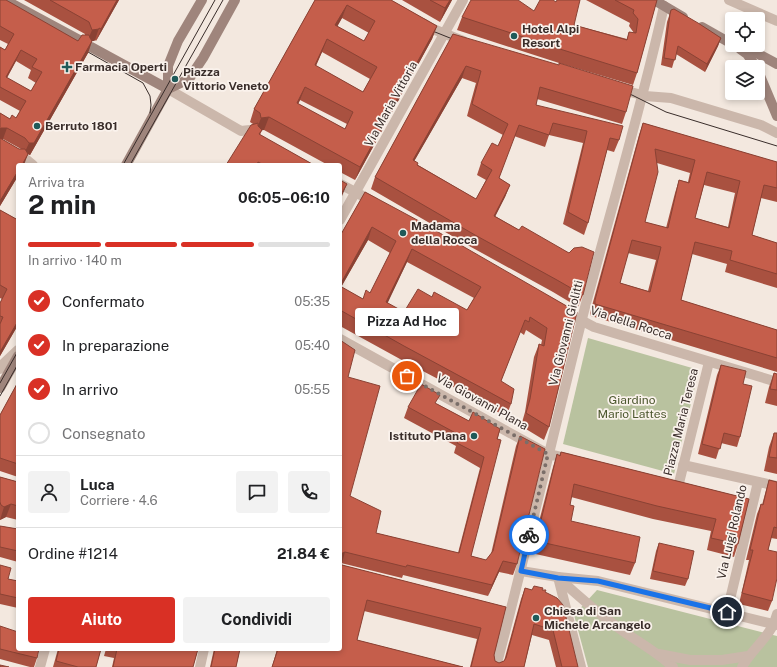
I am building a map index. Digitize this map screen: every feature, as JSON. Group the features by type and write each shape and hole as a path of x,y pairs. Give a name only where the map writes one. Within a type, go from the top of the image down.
{"street":[{"path":"5,0 81,41"},
{"path":"127,163 168,89 168,66 178,41 202,0"},
{"path":"168,89 188,79 203,58 235,0"},
{"name":"Via Maria Vittoria","path":"342,216 463,0"},
{"path":"654,0 725,40"},
{"path":"729,0 777,21"},
{"name":"Via Giovanni Giolitti","path":"496,667 582,321 639,127 642,95 664,6"},
{"path":"414,18 433,29 473,44"},
{"path":"95,49 245,131"},
{"path":"744,52 751,60"},
{"path":"754,52 777,64"},
{"path":"614,87 642,95 671,98 761,125 777,133"},
{"path":"765,88 777,116"},
{"path":"342,185 382,207"},
{"name":"Via della Rocca","path":"567,312 594,327 777,382"},
{"name":"Via Giovanni Plana","path":"342,340 548,454"},
{"path":"0,369 3,364 16,352"},
{"path":"0,388 16,360"},
{"name":"Piazza Maria Teresa","path":"678,487 709,362"},
{"path":"548,454 580,462"},
{"path":"683,464 777,486"},
{"name":"Via Luigi Rolando","path":"727,612 758,482"},
{"path":"722,498 752,505"},
{"path":"521,571 558,578 598,581 776,625"},
{"path":"558,578 585,603 658,654 673,667"},
{"path":"558,578 581,667"},
{"path":"500,609 510,612"},
{"path":"742,667 748,656 776,625 777,614"},
{"path":"40,667 44,651"},
{"path":"200,667 204,651"},
{"path":"658,654 690,660 722,660 748,656"}],"green space":[{"name":"Giardino Mario Lattes","path":"588,338 699,370 674,474 563,444"},
{"path":"597,590 777,636 777,667 588,667 574,615"}],"building":[{"path":"0,0 6,0 78,41 82,35 89,35 92,41 34,143 29,143 25,138 7,128 0,129 0,113 10,119 12,115 16,118 26,101 0,87 0,47 5,50 14,34 0,26","holes":["21,50 37,59 32,67 42,72 31,91 6,77"]},
{"path":"50,0 117,0 101,29 99,28 92,30 89,22"},
{"path":"315,0 391,0 437,26 360,167 269,117 261,118 260,113 254,109","holes":["347,5 375,21 364,41 335,25","327,39 377,67 363,92 315,65","305,87 353,112 345,129 297,103"]},
{"path":"430,0 450,0 445,8"},
{"path":"471,0 518,0 534,11 540,0 553,0 556,2 557,0 580,0 574,25 627,40 629,32 636,33 638,19 633,13 634,10 615,0 657,0 637,73 462,17"},
{"path":"674,9 721,38 707,64 678,46 675,60 664,58 670,14 671,10"},
{"path":"453,34 559,65 559,63 633,86 626,112 540,87 536,105 623,126 619,140 610,138 588,223 568,212 587,131 553,123 549,135 519,125 499,178 510,185 494,216 519,230 522,226 569,253 574,248 582,247 594,252 583,295 375,177","holes":["466,66 481,71 472,104 508,124 498,146 492,143 481,163 492,170 476,199 417,165 418,163 413,160"]},
{"path":"258,123 258,126 262,130 259,134 310,163 227,163 251,125"},
{"path":"643,123 777,162 777,188 764,185 752,235 777,243 777,274 730,260 732,251 695,242 681,300 777,330 777,358 595,304","holes":["655,149 695,160 689,183 679,180 668,228 645,222 658,172","707,172 740,181 729,228 695,218","632,240 661,247 650,292 620,283"]},
{"path":"0,138 19,149 25,149 28,154 23,163 16,163 16,174 0,201"},
{"path":"342,181 347,184 342,193"},
{"path":"365,192 419,221 577,312 549,427 526,413 530,399 539,344 544,346 547,328 530,317 529,322 525,320 501,381 514,389 511,404 342,311 342,287 363,299 366,290 370,293 396,241 372,227 342,281 342,232","holes":["412,249 481,287 467,310 434,292 432,297 418,289 404,312 386,302"]},
{"path":"0,210 16,219 16,324 0,352 0,324 3,317 0,316 0,303 7,289 0,285"},
{"path":"342,341 355,350 348,377 380,386 350,496 381,511 376,533 459,553 484,457 457,443 461,436 408,407 421,384 440,395 435,403 469,421 473,412 500,429 497,439 501,440 471,556 486,560 493,551 520,436 545,449 517,564 503,561 492,585 407,565 406,567 345,552 342,553"},
{"path":"721,365 746,371 743,384 752,386 740,437 724,433 720,449 702,444"},
{"path":"774,373 777,374 777,390 770,389"},
{"path":"16,386 16,463 0,458 0,415"},
{"path":"774,433 777,433 777,458 769,457"},
{"path":"561,452 749,499 738,544 711,538 716,519 657,506 574,484 570,505 574,506 571,521 640,537 635,563 536,541 557,454 560,456"},
{"path":"0,477 16,481 16,505 11,504 4,507 0,502"},
{"path":"769,480 777,482 777,528 774,527 768,550 777,552 777,578 772,601 742,593 753,550 750,550 761,504 763,505"},
{"path":"0,526 16,529 16,551 0,547"},
{"path":"659,543 694,551 688,579 653,571"},
{"path":"0,565 11,568 8,579 16,581 16,598 0,594"},
{"path":"342,565 506,607 494,655 495,661 499,663 504,661 506,658 525,588 532,590 534,586 543,588 542,590 546,590 545,592 557,598 563,605 578,667 562,667 553,630 534,624 524,667 471,667 481,628 367,600 357,640 463,667 272,667 277,651 342,651"},
{"path":"0,626 16,631 16,651 39,651 37,658 0,649"},
{"path":"58,651 100,651 96,667 78,667 56,661"},
{"path":"117,651 197,651 193,667 113,667"},
{"path":"215,651 240,651 236,667 211,667"}],"tram line":[{"path":"124,163 215,0"},
{"path":"131,163 223,0"},
{"path":"425,28 460,42"},
{"path":"88,52 143,83 150,96 150,113"},
{"path":"621,92 632,95 666,112 777,146"},
{"path":"0,383 16,355"},
{"path":"0,396 16,368"}],"way so far":[{"path":"407,376 548,454 529,535"}],"place":[{"name":"Hotel Alpi Resort","path":"514,36"},
{"name":"Farmacia Operti","path":"67,67"},
{"name":"Piazza Vittorio Veneto","path":"175,79"},
{"name":"Berruto 1801","path":"37,126"},
{"name":"Madama della Rocca","path":"403,233"},
{"name":"Pizza Ad Hoc","path":"407,376"},
{"name":"Istituto Plana","path":"474,436"},
{"name":"Chiesa di San Michele Arcangelo","path":"536,618"}],"route":[{"path":"529,535 521,571 558,578 598,581 727,612"}]}
